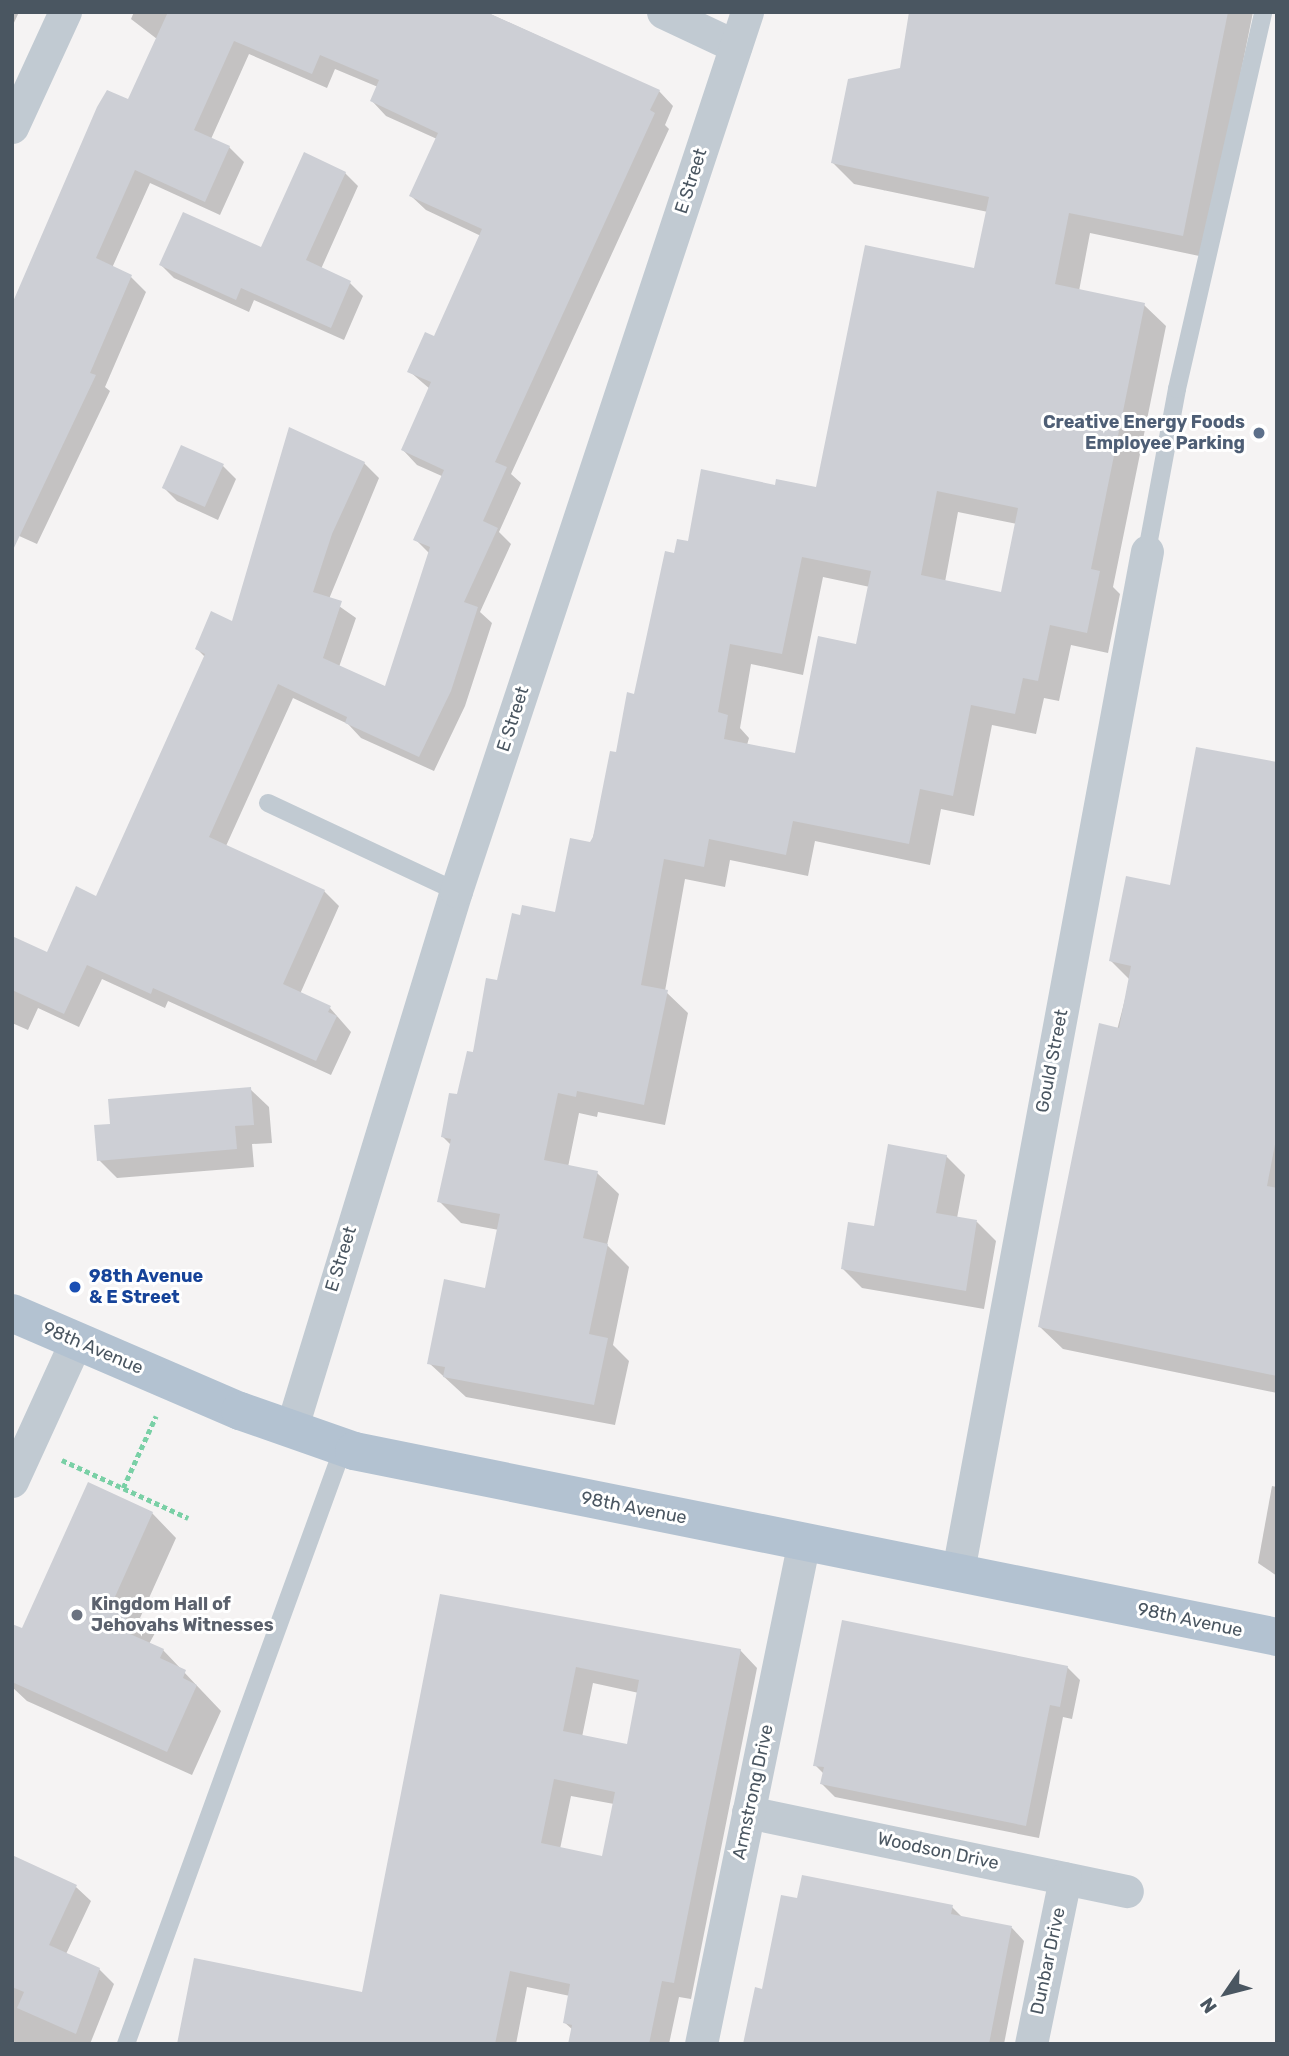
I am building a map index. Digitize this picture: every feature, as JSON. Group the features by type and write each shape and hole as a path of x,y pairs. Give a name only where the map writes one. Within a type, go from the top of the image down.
{"main road":[{"name":"98th Avenue","path":"12,1313 171,1382 290,1430 343,1448 1277,1637"}],"street":[{"path":"12,127 65,12"},
{"path":"663,12 735,46"},
{"name":"E Street","path":"290,1430 456,891 747,12"},
{"name":"Gould Street","path":"958,1571 1147,551"},
{"path":"12,1481 76,1340"},
{"name":"Armstrong Drive","path":"701,2044 804,1541"},
{"name":"Woodson Drive","path":"748,1812 1127,1891"},
{"name":"Dunbar Drive","path":"1031,2044 1065,1878"}],"lane":[{"path":"1147,551 1177,389 1263,12"},
{"path":"268,803 456,891"},
{"path":"127,2044 343,1448"}],"path":[{"path":"123,1488 171,1382"},
{"path":"28,1444 188,1518"}],"building":[{"path":"168,12 486,12 660,90 650,110 655,113 495,462 507,467 483,521 498,528 464,602 478,607 451,691 419,757 345,723 347,717 278,684 209,837 325,890 283,984 331,1006 328,1012 337,1016 316,1061 153,988 151,994 87,965 64,1014 12,990 12,936 47,952 76,886 96,896 205,654 195,649 211,611 232,621 289,427 365,462 332,534 313,592 342,601 323,658 385,686 430,547 413,540 444,470 401,450 431,382 407,372 425,332 434,336 482,229 409,196 438,133 370,101 379,80 320,55 312,74 234,41 194,130 230,146 205,202 135,170 96,258 132,275 90,373 96,375 12,552 12,304 97,107 107,90 128,99"},
{"path":"909,12 1228,12 1183,236 1069,213 1055,284 1145,303 1091,569 1100,571 1087,633 1050,625 1038,681 1023,678 1015,714 971,705 953,796 920,789 909,844 793,821 786,855 709,839 704,867 664,859 641,985 668,990 644,1105 577,1091 576,1097 558,1093 544,1160 598,1171 583,1238 608,1244 589,1334 608,1338 594,1405 443,1377 445,1367 427,1364 444,1279 485,1288 500,1214 437,1202 451,1139 441,1137 449,1093 457,1094 467,1051 473,1052 486,978 497,980 512,913 520,915 522,905 555,912 570,838 590,842 593,837 610,751 616,752 627,692 634,694 665,551 674,553 677,539 688,541 701,469 775,485 776,479 816,487 865,245 974,268 989,197 831,163 848,79 900,68","holes":["937,491 1018,508 1001,592 921,575","802,557 871,571 856,644 818,636 795,753 724,739 728,715 718,712 730,644 782,654"]},
{"path":"304,152 346,172 306,260 351,281 331,328 241,288 236,300 159,265 183,212 261,247"},
{"path":"181,445 224,464 205,507 162,488"},
{"path":"1196,747 1277,762 1277,1134 1267,1186 1277,1188 1277,1376 1038,1327 1099,1023 1119,1028 1131,966 1109,961 1126,876 1170,885"},
{"path":"251,1087 254,1125 235,1126 237,1149 97,1161 94,1125 110,1124 108,1099"},
{"path":"888,1144 947,1155 936,1213 977,1220 966,1291 841,1269 848,1222 874,1226"},
{"name":"Kingdom Hall of Jehovahs Witnesses","path":"88,1482 153,1512 114,1599 131,1607 121,1630 164,1649 160,1658 186,1670 183,1678 197,1685 167,1752 12,1682 12,1624 22,1628"},
{"path":"440,1594 741,1649 674,1983 662,1981 649,2044 568,2044 572,2025 563,2023 570,1984 510,1971 495,2044 177,2044 194,1958 362,1992","holes":["576,1667 639,1680 627,1744 563,1731","554,1779 615,1792 602,1856 541,1843"]},
{"path":"842,1620 1068,1666 1060,1707 1050,1705 1026,1826 820,1784 824,1767 813,1766"},
{"path":"12,1855 77,1885 49,1945 100,1968 76,2034 17,2008 24,1992 12,1987"},
{"path":"802,1875 953,1905 951,1914 1012,1926 989,2044 743,2044 755,1987 762,1989 781,1895 797,1898"}],"place":[{"name":"Creative Energy Foods Employee Parking","path":"1259,433"},
{"name":"98th Avenue & E Street","path":"75,1287"},
{"name":"Kingdom Hall of Jehovahs Witnesses","path":"77,1615"}]}
